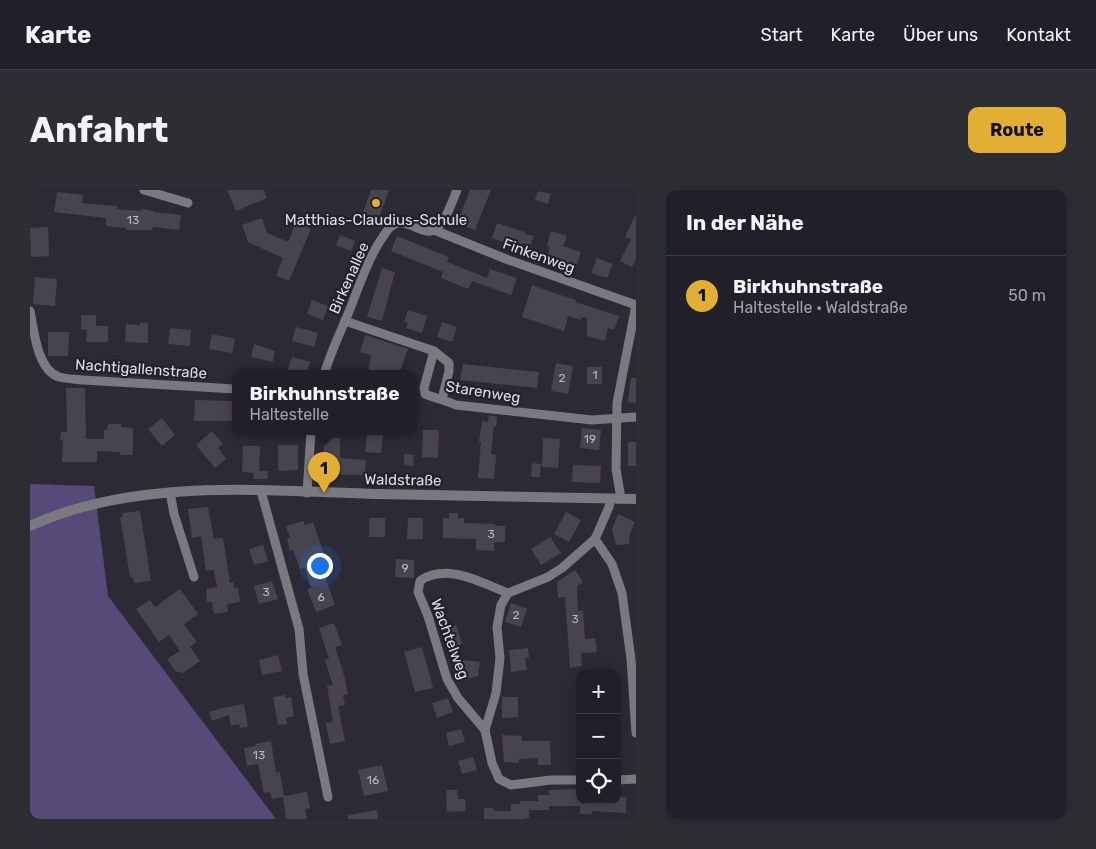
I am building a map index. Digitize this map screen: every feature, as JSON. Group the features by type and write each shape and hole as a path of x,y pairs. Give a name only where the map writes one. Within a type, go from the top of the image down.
{"street":[{"path":"144,190 188,203"},
{"path":"434,230 446,216 457,190"},
{"name":"Birkenallee","path":"325,370 361,278 372,254 391,226 400,222 423,230 434,230"},
{"name":"Finkenweg","path":"434,230 506,259 636,305"},
{"path":"508,593 562,568 596,539 609,507 616,499 617,403 636,305"},
{"name":"Nachtigallenstraße","path":"30,311 38,351 50,372 58,376 83,380 232,389"},
{"path":"345,321 434,351 449,363 442,399"},
{"name":"Starenweg","path":"434,351 424,388 425,394 456,405 592,420 636,417"},
{"path":"307,492 311,435"},
{"path":"262,491 299,629 303,674 328,797"},
{"name":"Waldstraße","path":"30,526 58,514 91,504 170,492 262,491 636,499"},
{"path":"170,492 174,514 194,577"},
{"path":"596,539 612,564 622,592 631,659 636,732"},
{"name":"Wachtelweg","path":"485,730 458,698 447,679 428,616 418,592 420,581 428,575 448,572 488,584 508,593 501,605 497,628 500,658 496,693 485,730 492,764 499,779 512,785 551,780 576,780"},
{"path":"621,780 636,779"}],"shaded area":[{"path":"30,484 94,486 108,596 276,819 30,819"}],"building":[{"path":"227,190 264,190 267,198 236,211"},
{"name":"Matthias-Claudius-Schule","path":"371,190 389,190 378,221 362,215"},
{"path":"470,190 491,190 475,230 457,223"},
{"path":"538,191 551,194 548,204 535,200"},
{"path":"57,192 83,195 82,203 117,206 117,209 141,211 141,209 181,215 179,230 153,227 152,230 126,230 126,228 106,226 106,218 54,212"},
{"path":"636,214 636,259 632,267 620,261 631,239 625,237"},
{"path":"262,218 267,233 288,242 296,222 311,229 289,281 276,276 283,258 248,242 242,225"},
{"path":"497,223 534,236 530,246 522,243 520,248 492,238"},
{"path":"48,227 49,256 31,257 30,228"},
{"path":"551,231 567,236 563,246 581,252 576,267 547,258 550,247 547,246"},
{"path":"340,235 355,241 351,251 336,245"},
{"path":"397,236 449,257 447,262 487,278 490,269 517,278 511,295 472,281 468,289 441,278 443,272 391,251"},
{"path":"597,258 613,264 607,278 591,273"},
{"path":"382,268 395,272 382,321 367,317"},
{"path":"35,277 57,279 55,306 33,304"},
{"path":"532,285 576,300 575,302 619,316 614,330 608,328 605,341 587,336 587,318 581,317 581,320 568,316 564,331 522,317"},
{"path":"312,300 328,306 323,320 307,314"},
{"path":"408,310 427,316 422,333 406,328 408,323 404,321"},
{"path":"81,315 96,315 96,326 108,326 108,342 86,342 87,330 81,329"},
{"path":"140,322 148,323 148,343 125,342 126,324 140,325"},
{"path":"442,322 457,327 452,342 437,337"},
{"path":"296,327 318,333 314,347 292,341"},
{"path":"170,328 191,330 190,346 168,344"},
{"path":"48,332 69,332 68,356 48,356"},
{"path":"212,334 235,339 232,353 209,349"},
{"path":"365,335 408,349 400,370 369,370 371,355 360,352"},
{"path":"254,344 275,351 273,362 251,357"},
{"path":"292,357 310,362 307,370 288,370"},
{"path":"556,363 573,366 568,394 551,391"},
{"path":"463,364 539,372 537,388 460,380"},
{"path":"587,367 602,367 602,384 587,384"},
{"path":"631,378 636,378 636,403 628,402"},
{"path":"66,388 85,388 86,439 104,439 104,430 107,430 108,424 121,424 121,427 133,428 133,455 120,455 120,452 97,451 97,462 62,462 63,441 60,440 61,432 67,432"},
{"path":"195,400 232,401 232,421 194,421"},
{"path":"489,415 497,417 496,427 494,426 491,454 496,455 494,479 478,478 481,442 479,442 482,421 488,422"},
{"path":"162,418 175,435 162,446 148,429"},
{"path":"582,428 601,430 599,450 580,448"},
{"path":"423,430 439,430 438,458 422,457"},
{"path":"212,431 223,444 218,448 226,459 215,468 196,445"},
{"path":"367,435 383,435 381,453 365,452"},
{"path":"325,438 340,438 340,458 366,460 365,475 321,474"},
{"path":"543,438 560,439 558,468 542,467"},
{"path":"628,442 636,442 636,466 628,466"},
{"path":"278,445 298,445 298,470 278,471"},
{"path":"243,446 260,446 259,471 268,471 267,479 253,479 254,473 242,472"},
{"path":"404,454 414,455 413,466 404,465"},
{"path":"532,463 541,464 540,477 531,477"},
{"path":"573,465 601,466 600,483 572,482"},
{"path":"208,507 214,539 223,538 230,583 234,582 234,588 238,587 240,602 227,604 228,612 214,614 212,602 207,602 206,589 217,587 214,570 206,571 201,536 192,538 188,509"},
{"path":"140,511 151,581 134,583 133,577 130,577 120,517 123,517 122,513"},
{"path":"566,512 581,520 569,542 554,534"},
{"path":"449,513 458,513 458,518 464,518 464,523 505,526 505,542 494,542 494,551 476,550 476,539 443,538 443,518 449,518"},
{"path":"618,514 635,522 629,536 630,544 616,545 612,529"},
{"path":"369,518 385,518 385,537 369,537"},
{"path":"408,518 423,518 423,539 407,539"},
{"path":"303,521 305,525 313,522 327,562 322,563 326,573 324,574 335,605 316,612 307,589 311,588 305,568 300,569 293,550 290,551 287,539 290,538 286,526"},
{"path":"550,537 561,553 541,565 531,549"},
{"path":"263,545 268,561 254,565 249,549"},
{"path":"396,559 414,560 414,578 395,577"},
{"path":"575,570 583,582 577,586 578,611 583,610 585,639 595,638 597,652 581,653 582,666 570,668 565,597 558,598 557,582"},
{"path":"272,581 278,599 259,604 254,586"},
{"path":"180,589 198,614 184,624 197,642 190,647 200,661 183,673 175,671 167,659 180,651 169,635 159,642 136,609 150,600 155,607"},
{"path":"511,603 527,609 521,627 505,622"},
{"path":"334,623 342,645 335,647 348,694 343,695 345,705 338,706 345,741 330,744 326,723 333,722 327,686 333,685 325,660 329,659 319,628"},
{"path":"456,625 462,644 448,649 442,629"},
{"path":"422,647 433,688 415,692 404,652"},
{"path":"528,648 529,658 525,658 527,670 511,672 509,650"},
{"path":"278,655 282,671 262,675 259,660"},
{"path":"455,659 480,662 478,676 465,680 456,679 457,671 453,671"},
{"path":"285,695 285,698 291,697 294,716 286,718 287,724 278,725 273,697"},
{"path":"502,697 518,697 518,717 502,718"},
{"path":"448,698 453,712 437,718 432,703"},
{"path":"244,704 248,727 240,728 239,724 231,726 229,715 212,721 209,712"},
{"path":"461,729 465,742 449,746 446,733"},
{"path":"502,735 522,736 522,741 550,741 551,765 538,765 538,758 519,759 519,763 504,762"},
{"path":"271,741 276,773 280,772 284,796 307,792 310,808 305,809 307,819 286,819 283,797 272,799 270,792 264,793 258,764 247,766 244,748"},
{"path":"473,757 477,770 462,774 458,761"},
{"path":"382,765 388,791 364,796 358,770"},
{"path":"576,789 576,804 580,804 580,806 549,806 549,810 529,810 529,818 522,819 484,819 484,808 494,808 494,811 511,811 511,804 520,804 520,801 538,801 538,795 549,795 549,790"},
{"path":"446,790 457,790 458,799 465,799 466,811 447,812"},
{"path":"621,796 626,797 626,813 592,811 592,814 580,814 580,804 621,804"},
{"path":"377,810 378,819 348,819 348,815"}],"place":[{"name":"Matthias-Claudius-Schule","path":"376,203"},
{"name":"Birkhuhnstraße","path":"324,493"}]}
